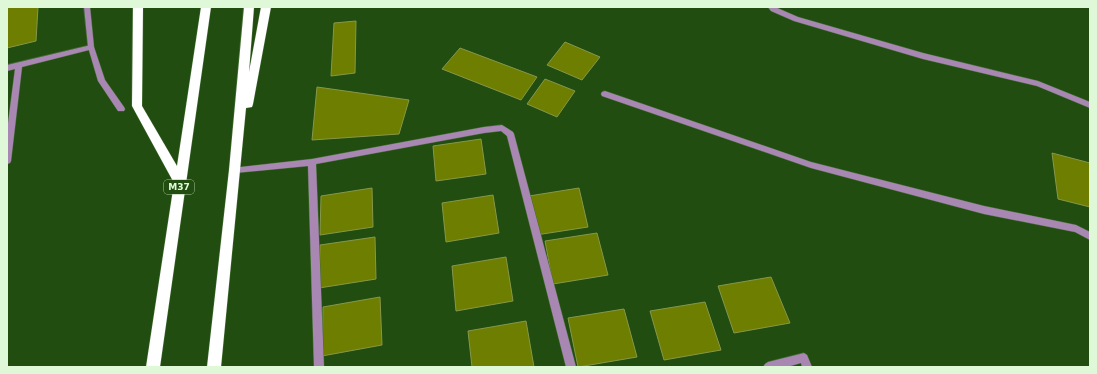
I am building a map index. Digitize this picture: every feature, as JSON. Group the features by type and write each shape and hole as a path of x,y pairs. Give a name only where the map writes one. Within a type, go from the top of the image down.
{"highway":[{"path":"138,7 137,106 180,182"},
{"name":"M37","path":"152,367 206,7"},
{"path":"214,367 235,170 249,7"},
{"path":"235,170 266,7"}],"street":[{"path":"87,7 91,47 102,81 121,109"},
{"path":"771,7 796,19 923,56 1038,84 1090,106"},
{"path":"7,68 91,47"},
{"path":"7,161 19,65"},
{"path":"605,94 811,165 984,210 1076,229 1090,236"},
{"path":"235,170 312,162 484,130 502,128 510,134 571,367"},
{"path":"312,162 319,367"},
{"path":"768,367 804,358 807,367"}],"building":[{"path":"7,7 38,7 36,41 7,48"},
{"path":"356,21 355,73 331,76 334,23"},
{"path":"565,42 600,57 582,80 547,65"},
{"path":"460,48 537,77 521,100 442,69"},
{"path":"545,79 575,91 557,117 527,104"},
{"path":"317,87 409,100 399,134 312,140"},
{"path":"481,139 486,174 436,181 433,146"},
{"path":"1052,153 1090,163 1090,207 1058,199"},
{"path":"372,188 373,227 320,235 321,196"},
{"path":"579,188 588,227 536,235 529,196"},
{"path":"493,195 499,233 446,242 442,203"},
{"path":"597,233 608,275 553,284 545,241"},
{"path":"375,237 376,279 319,288 320,245"},
{"path":"506,257 513,301 456,311 452,266"},
{"path":"771,277 790,323 734,333 718,286"},
{"path":"380,297 382,345 322,356 323,307"},
{"path":"705,302 721,350 664,360 650,311"},
{"path":"624,309 637,357 578,367 568,318"},
{"path":"526,321 534,367 472,367 468,331"}]}
